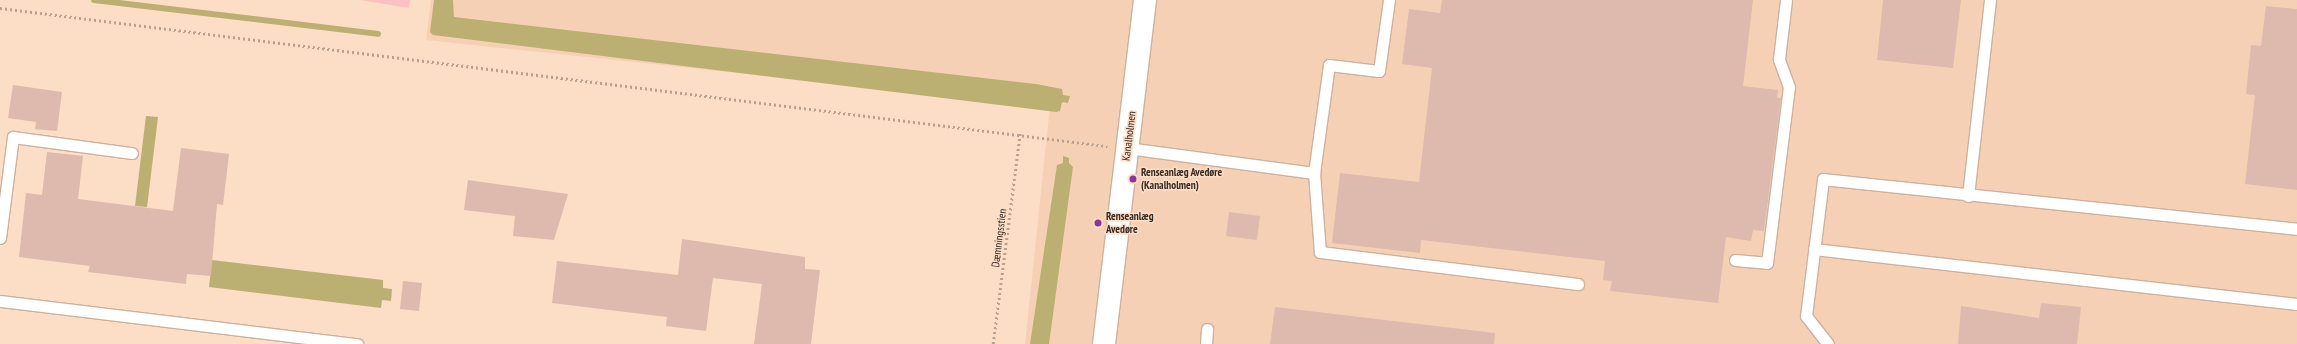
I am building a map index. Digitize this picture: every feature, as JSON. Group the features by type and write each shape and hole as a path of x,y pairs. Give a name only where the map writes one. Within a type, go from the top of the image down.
{"street":[{"name":"Kanalholmen","path":"1104,344 1145,0"}],"lane":[{"path":"1389,0 1379,72 1329,65 1314,173 1320,252 1578,284"},
{"path":"1735,260 1767,263 1789,87 1778,59 1786,0"},
{"path":"1968,196 1990,0"},
{"path":"0,238 13,137 132,152"},
{"path":"1127,148 1314,173"},
{"path":"1828,344 1806,316 1822,179 1968,196 2297,229"},
{"path":"1814,249 2297,304"},
{"path":"0,301 357,344"},
{"path":"1206,344 1208,329"}],"path":[{"path":"0,8 1127,148"},
{"name":"Dæmningsstien","path":"993,344 1020,134"}],"shaded area":[{"path":"361,0 410,0 409,8"},
{"path":"431,0 2297,0 2297,344 1025,344 1050,106 426,40"},
{"path":"434,0 453,0 454,17 1036,84 1062,89 1063,95 1070,96 1068,103 1062,102 1060,111 1056,112 433,35 430,32"},
{"path":"146,116 158,117 147,207 135,206"},
{"path":"1063,156 1069,158 1069,163 1073,167 1049,344 1030,344 1057,165 1063,163"},
{"path":"212,260 383,280 383,288 392,289 391,301 382,300 381,308 209,287"}],"building":[{"path":"1442,0 1753,0 1743,86 1778,90 1777,98 1781,98 1764,231 1753,230 1751,241 1726,237 1718,303 1610,291 1612,281 1603,280 1605,261 1421,240 1420,253 1332,243 1340,173 1419,182 1432,68 1402,64 1409,9 1440,13"},
{"path":"1883,0 1961,0 1953,68 1877,60"},
{"path":"2266,6 2297,9 2297,190 2245,184 2255,95 2246,94 2251,45 2261,46"},
{"path":"13,85 62,92 57,131 35,129 36,122 8,118"},
{"path":"181,148 229,154 223,205 217,204 211,276 187,274 186,284 88,272 90,266 19,257 26,193 42,195 47,152 83,156 78,199 173,211"},
{"path":"468,180 568,194 554,240 513,236 515,216 464,210"},
{"path":"1229,212 1260,216 1257,240 1226,236"},
{"path":"682,239 805,257 805,269 820,270 811,344 754,344 762,284 713,278 706,331 666,326 667,317 552,303 557,261 678,275"},
{"path":"403,281 422,283 419,311 400,309"},
{"path":"2041,303 2081,307 2077,344 1958,344 1961,306 2039,318"},
{"path":"1275,307 1495,333 1494,344 1270,344"}],"waterway":[{"path":"94,0 378,34"}],"place":[{"name":"Renseanlæg Avedøre (Kanalholmen)","path":"1133,179"},
{"name":"Renseanlæg Avedøre","path":"1098,223"}]}
